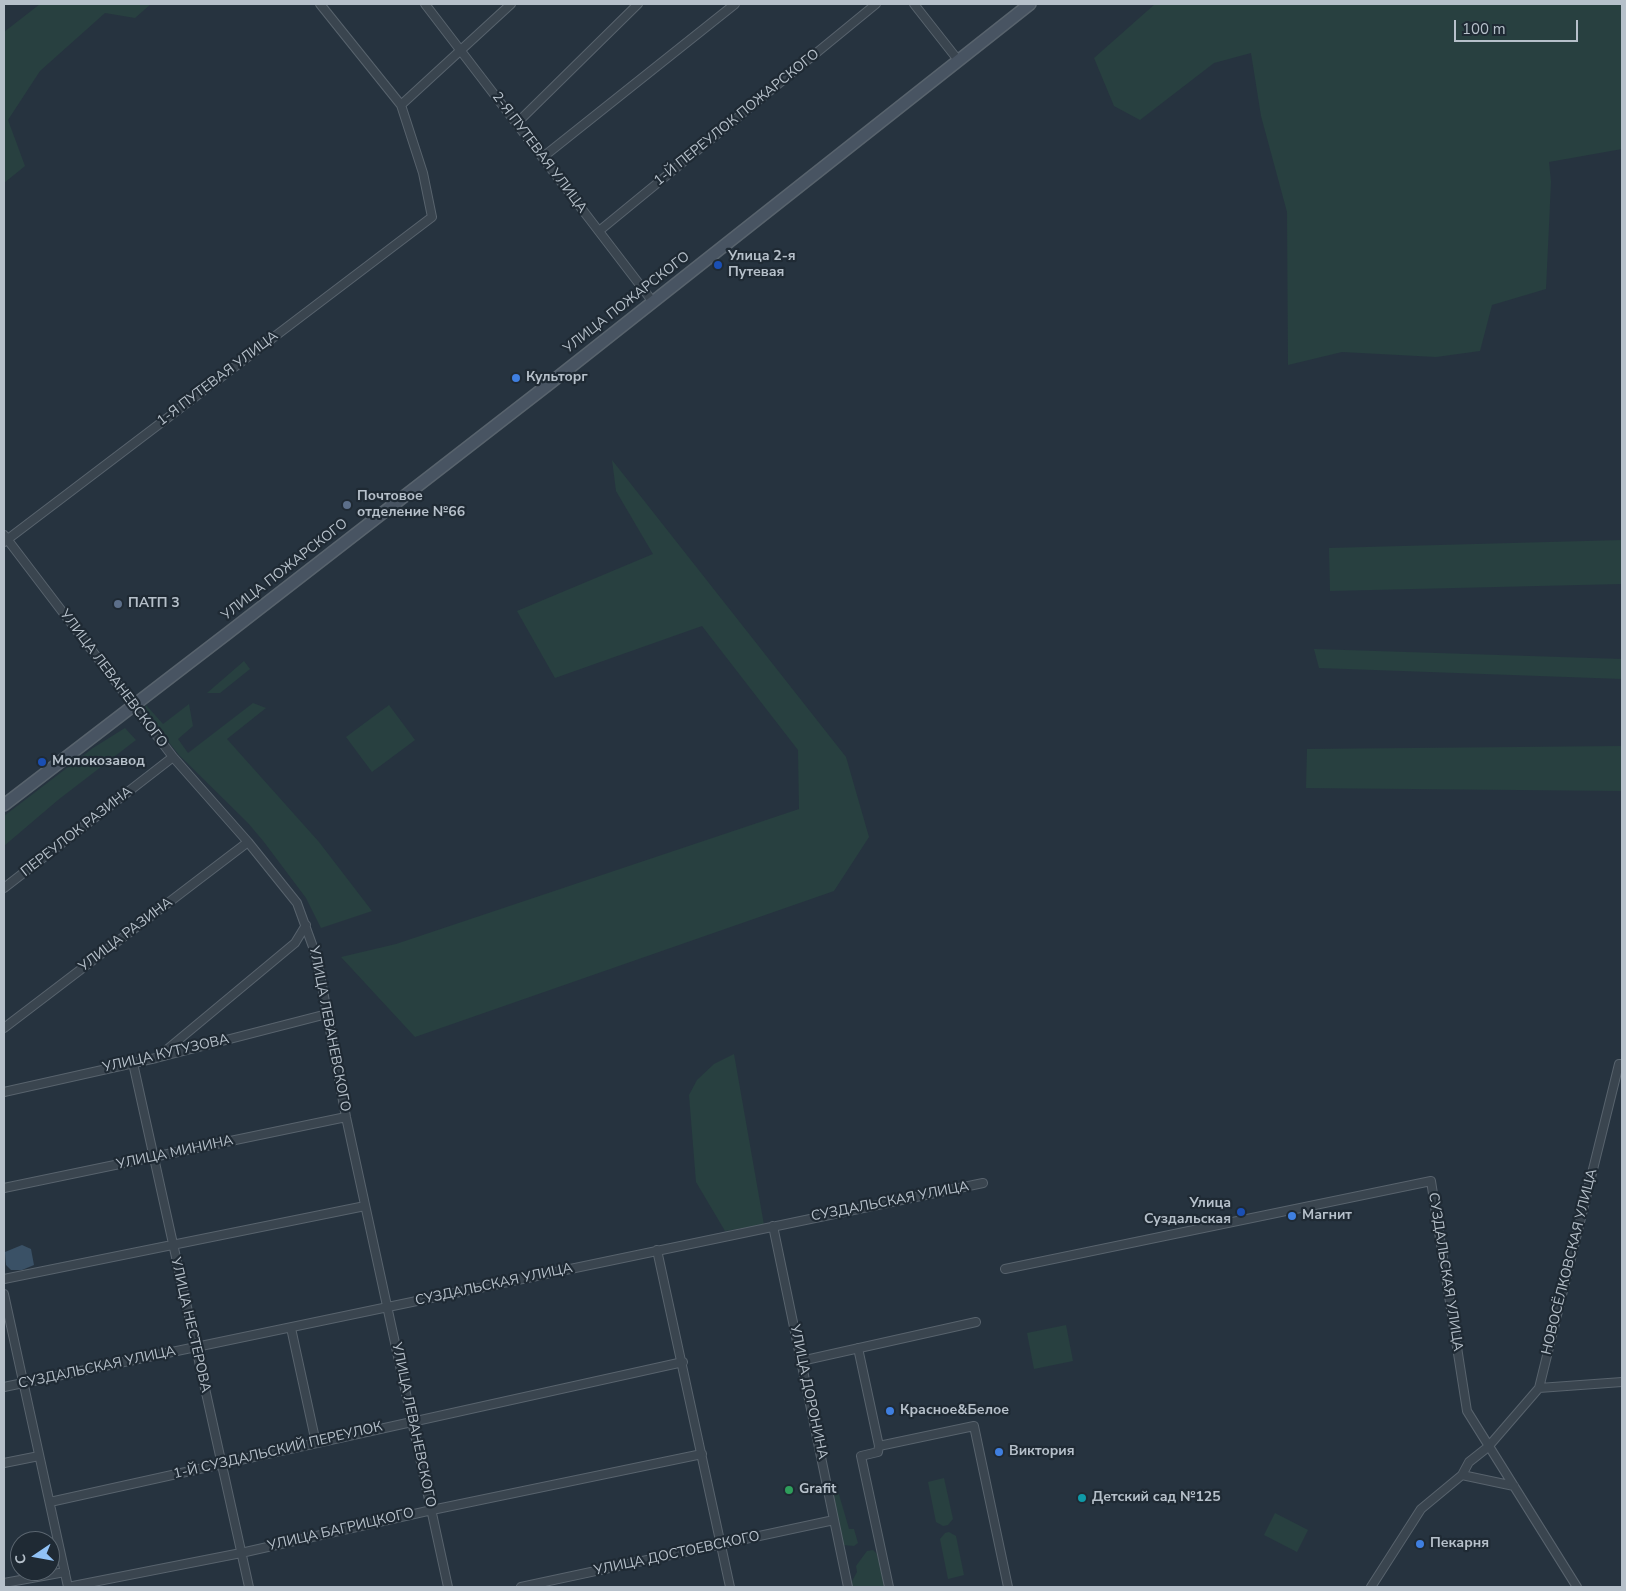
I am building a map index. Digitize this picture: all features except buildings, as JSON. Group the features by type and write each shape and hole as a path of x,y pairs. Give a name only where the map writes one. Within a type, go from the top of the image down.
{"street":[{"path":"320,4 401,105 461,52 511,4"},
{"name":"2-Я ПУТЕВАЯ УЛИЦА","path":"424,4 653,302"},
{"path":"517,123 638,4"},
{"path":"543,157 736,4"},
{"name":"1-Й ПЕРЕУЛОК ПОЖАРСКОГО","path":"598,231 876,4"},
{"path":"914,4 958,60"},
{"name":"УЛИЦА ПОЖАРСКОГО","path":"4,805 653,302 1030,4"},
{"name":"1-Я ПУТЕВАЯ УЛИЦА","path":"5,539 432,217 423,173 401,105"},
{"name":"УЛИЦА ЛЕВАНЕВСКОГО","path":"5,539 132,706 173,757 248,842 297,903 317,958 346,1117 389,1308 448,1587"},
{"name":"ПЕРЕУЛОК РАЗИНА","path":"4,888 173,757"},
{"name":"УЛИЦА РАЗИНА","path":"4,1028 248,842"},
{"path":"156,1058 295,943 306,925"},
{"name":"УЛИЦА КУТУЗОВА","path":"4,1092 156,1058 327,1014"},
{"name":"УЛИЦА НЕСТЕРОВА","path":"133,1063 249,1587"},
{"name":"НОВОСЁЛКОВСКАЯ УЛИЦА","path":"1371,1587 1421,1509 1462,1475 1470,1462 1488,1447 1539,1388 1619,1064 1622,1064"},
{"name":"УЛИЦА МИНИНА","path":"4,1188 346,1117"},
{"name":"СУЗДАЛЬСКАЯ УЛИЦА","path":"1005,1269 1430,1180 1467,1411 1576,1587"},
{"name":"СУЗДАЛЬСКАЯ УЛИЦА","path":"4,1387 984,1183"},
{"path":"4,1280 365,1206"},
{"name":"УЛИЦА ДОРОНИНА","path":"773,1226 848,1587"},
{"path":"657,1250 683,1362 730,1587"},
{"path":"4,1294 6,1318 24,1383 68,1587"},
{"path":"801,1361 976,1322"},
{"path":"291,1328 316,1442"},
{"path":"858,1348 879,1446 878,1452 861,1456 889,1587"},
{"name":"1-Й СУЗДАЛЬСКИЙ ПЕРЕУЛОК","path":"50,1502 683,1362"},
{"path":"1539,1388 1622,1382"},
{"path":"879,1446 974,1426 1008,1587"},
{"name":"УЛИЦА БАГРИЦКОГО","path":"68,1587 241,1553 432,1510 702,1454"},
{"path":"4,1463 39,1456"},
{"path":"1462,1475 1514,1486"},
{"name":"УЛИЦА ДОСТОЕВСКОГО","path":"521,1587 834,1520"},
{"path":"4,1583 65,1572"}],"green space":[{"path":"40,4 151,4 135,18 105,13 40,71 8,120 25,166 4,183 4,32"},
{"path":"1155,4 1622,4 1622,149 1549,162 1551,182 1546,289 1492,305 1480,351 1436,357 1342,352 1288,365 1287,212 1261,116 1251,53 1214,63 1140,120 1114,106 1094,58"},
{"path":"612,460 846,757 869,837 834,891 415,1037 341,957 396,944 799,809 798,750 702,626 555,678 517,611 653,554 616,491"},
{"path":"1622,540 1622,584 1330,591 1329,548"},
{"path":"1314,649 1622,659 1622,679 1319,668"},
{"path":"244,661 250,669 220,693 207,693"},
{"path":"253,703 266,708 227,739 319,842 372,911 321,928 306,898 264,842 248,823 179,755 144,711 146,705 163,724 189,704 193,726 178,739 188,753"},
{"path":"389,705 415,740 372,772 346,737"},
{"path":"125,728 136,740 58,800 4,846 4,816 93,748"},
{"path":"1622,746 1622,791 1306,788 1307,749"},
{"path":"734,1054 764,1225 725,1231 696,1182 689,1095 697,1080 714,1064"},
{"path":"1066,1325 1073,1361 1034,1369 1027,1333"},
{"path":"944,1478 953,1519 948,1525 943,1526 936,1522 928,1482"},
{"path":"830,1484 836,1484 849,1529 854,1529 858,1543 854,1546 843,1545"},
{"path":"1275,1513 1308,1530 1297,1552 1264,1535"},
{"path":"949,1532 956,1536 964,1575 948,1579 940,1539 945,1533"},
{"path":"873,1550 877,1554 882,1571 883,1587 851,1587 857,1572 856,1566 867,1551"}],"water":[{"path":"22,1245 31,1249 34,1265 22,1270 11,1270 6,1265 5,1252"}],"place":[{"name":"Улица 2-я Путевая","path":"718,265"},
{"name":"Культорг","path":"516,378"},
{"name":"Почтовое отделение №66","path":"347,505"},
{"name":"ПАТП 3","path":"118,604"},
{"name":"Молокозавод","path":"42,762"},
{"name":"Улица Суздальская","path":"1241,1212"},
{"name":"Магнит","path":"1292,1216"},
{"name":"Красное&Белое","path":"890,1411"},
{"name":"Виктория","path":"999,1452"},
{"name":"Grafit","path":"789,1490"},
{"name":"Детский сад №125","path":"1082,1498"},
{"name":"Пекарня","path":"1420,1544"}]}
